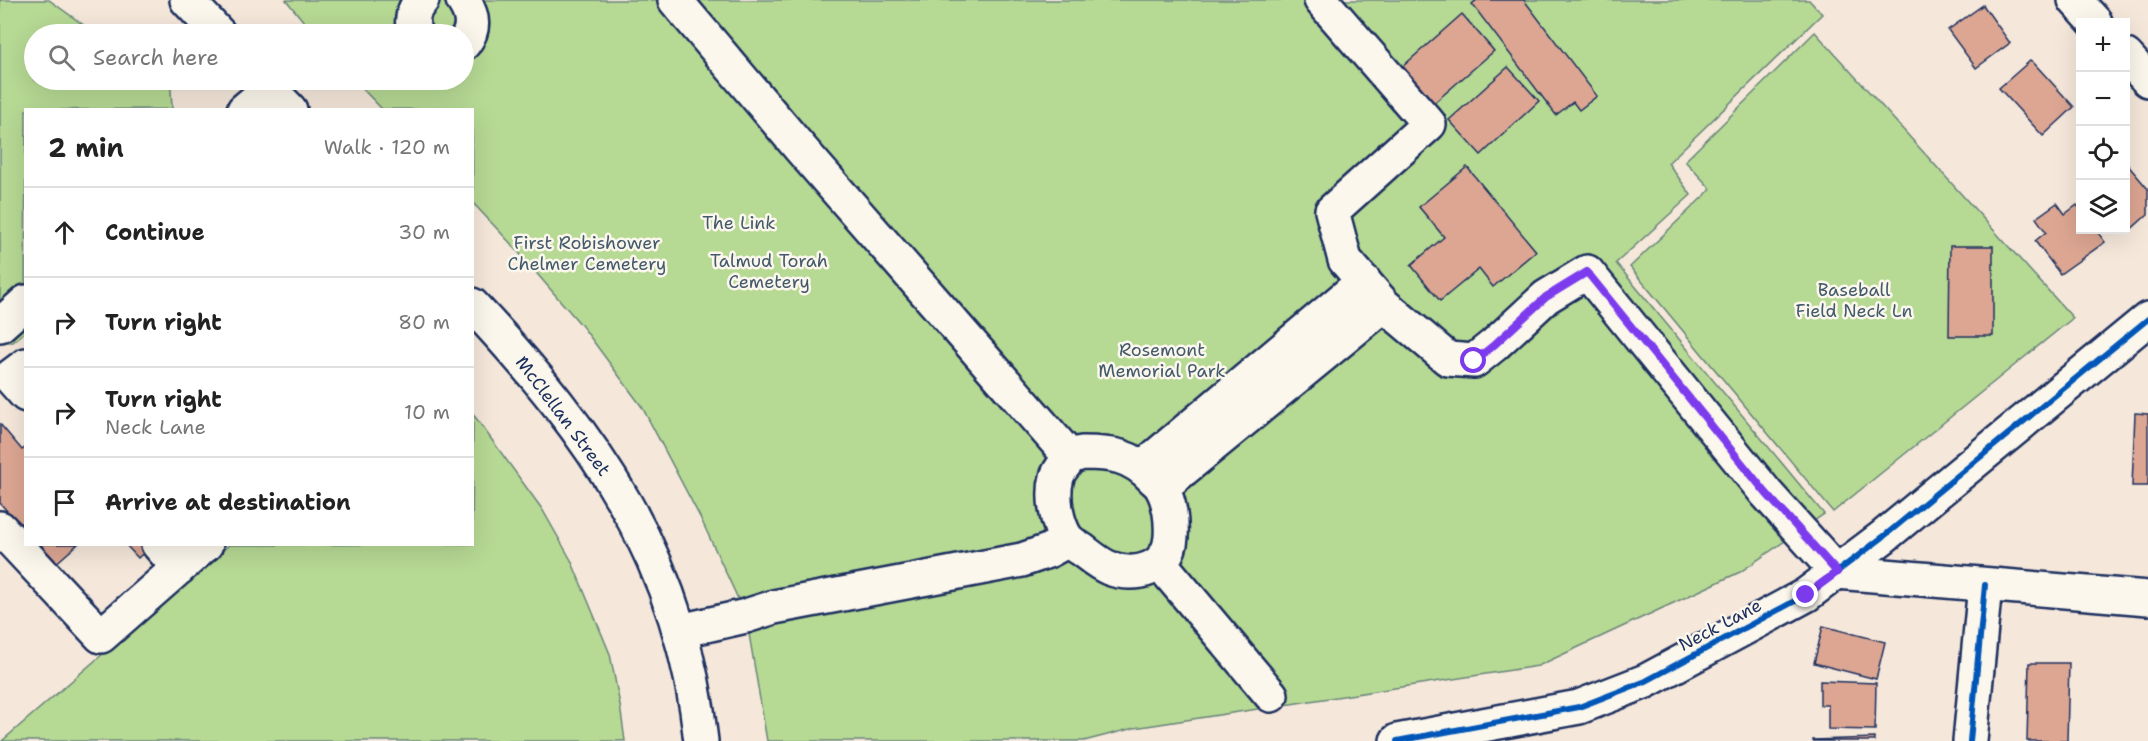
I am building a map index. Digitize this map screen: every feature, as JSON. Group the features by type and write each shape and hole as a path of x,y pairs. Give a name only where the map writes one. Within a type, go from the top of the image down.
{"street":[{"path":"187,0 210,24"},
{"path":"413,24 414,12 422,0"},
{"path":"463,0 469,8 471,24"},
{"path":"675,0 800,148 1070,457"},
{"path":"1321,0 1429,124 1332,211 1345,260 1374,293 1448,359 1474,361 1546,297 1587,272 1766,493 1837,572 2148,598"},
{"path":"2075,0 2091,18"},
{"path":"2130,60 2148,80"},
{"path":"247,108 274,92"},
{"path":"1152,477 1374,293"},
{"path":"0,325 24,304"},
{"name":"McClellan Street","path":"474,309 558,403 584,437 607,471 649,549 680,631 690,672 701,741"},
{"name":"Neck Lane","path":"1397,741 1579,707 1646,681 1806,595 1883,537 2148,319"},
{"path":"1082,453 1108,453 1125,457 1152,477 1169,508 1172,527 1171,544 1160,563 1148,571 1124,572 1107,567 1068,540 1060,522 1055,501 1058,476 1070,457 1082,453"},
{"path":"0,528 101,636 169,556 200,546"},
{"path":"680,631 774,607 1022,560 1048,551 1068,540"},
{"path":"1160,563 1271,695"},
{"path":"1970,741 1985,585"}],"green space":[{"path":"0,0 49,0 82,24 24,24 24,90 171,90 172,108 24,108 24,333 13,342 0,342"},
{"name":"Rosemont Memorial Park","path":"286,0 1809,0 1822,14 1668,163 1691,195 1616,263 1824,514 1740,572 1538,666 1134,728 1084,741 767,741 746,616 701,519 642,407 582,326 474,204 474,108 381,108 364,90 474,90 474,24 306,24"},
{"name":"Baseball Field Neck Ln","path":"1815,32 2073,318 1833,512 1630,267 1711,189 1685,161"},
{"path":"474,415 542,509 571,560 610,654 625,741 2,741 228,546 474,546"}],"building":[{"path":"1477,0 1524,0 1597,96 1579,110 1573,102 1556,115 1472,4"},
{"path":"1983,5 2010,43 1976,68 1948,30"},
{"path":"1462,14 1494,51 1434,103 1402,67"},
{"path":"2031,60 2074,107 2043,136 1999,88"},
{"path":"1508,67 1539,101 1481,155 1449,120"},
{"path":"1467,167 1536,251 1493,287 1479,269 1440,301 1411,265 1444,237 1419,207"},
{"path":"2130,168 2148,189 2148,214 2130,230"},
{"path":"2057,203 2065,214 2076,206 2076,234 2099,234 2105,242 2060,274 2035,241 2046,232 2036,218"},
{"path":"1950,246 1993,246 1993,336 1949,336"},
{"path":"2135,413 2148,414 2148,486 2132,486"},
{"path":"0,424 22,450 24,448 24,531 0,503"},
{"path":"37,546 76,546 53,566"},
{"path":"127,546 151,546 138,558"},
{"path":"1823,626 1885,642 1876,679 1814,663"},
{"path":"2029,663 2069,663 2067,741 2027,741"},
{"path":"1820,681 1876,683 1875,730 1828,729 1828,705 1820,705"},
{"path":"1875,738 1875,741 1813,741 1813,740"}],"cycle path":[{"path":"1397,741 1579,707 1646,681 1806,595 1883,537 2148,319"},
{"path":"1970,741 1985,585"}],"route":[{"path":"1474,361 1546,297 1587,272 1766,493 1837,572 1806,595"}],"park label":[{"name":"The Link","path":"739,223"},
{"name":"First Robishower Chelmer Cemetery","path":"587,253"},
{"name":"Talmud Torah Cemetery","path":"769,271"}]}
